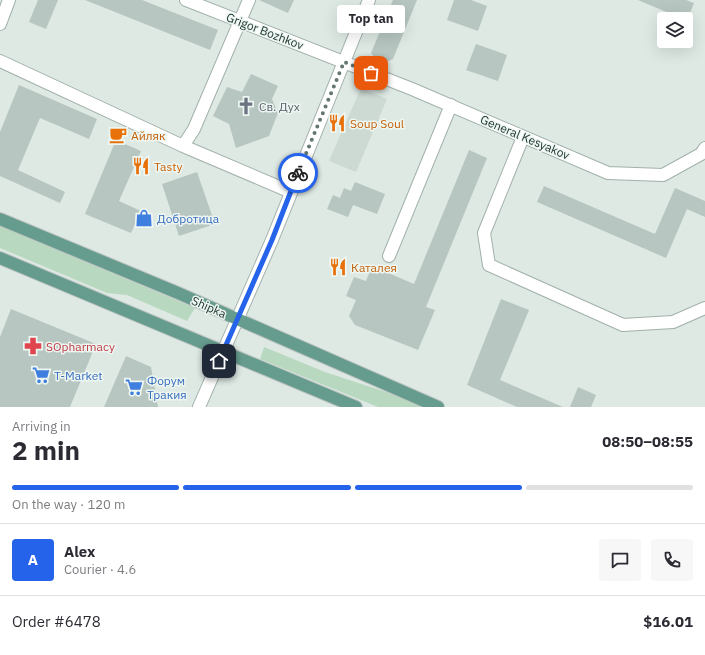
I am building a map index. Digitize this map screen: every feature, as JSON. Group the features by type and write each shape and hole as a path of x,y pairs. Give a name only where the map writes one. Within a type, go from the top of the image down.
{"main road":[{"name":"Shipka","path":"0,219 178,293 438,407"},
{"path":"0,258 356,407"}],"street":[{"path":"0,24 10,0"},
{"name":"Grigor Bozhkov","path":"186,0 344,62"},
{"path":"183,146 194,129 249,0"},
{"path":"199,407 272,240 369,0"},
{"path":"0,61 183,146 291,192"},
{"name":"General Kesyakov","path":"344,62 451,105 608,173 663,175 701,154 705,148"},
{"path":"389,256 451,105"},
{"path":"523,137 484,233 490,265 623,325 673,322 705,308"}],"shaded area":[{"path":"361,88 387,99 356,172 329,161"}],"green space":[{"path":"0,226 195,308 187,321 127,295 107,293 0,248"},
{"path":"264,347 325,372 386,392 422,407 378,407 260,359"}],"building":[{"path":"38,0 58,0 46,29 29,22"},
{"path":"85,0 142,0 218,30 210,50"},
{"path":"259,0 294,0 288,13"},
{"path":"393,0 417,0 393,59 386,62 375,58 371,53"},
{"path":"454,0 471,0 487,6 478,31 447,20"},
{"path":"638,0 686,0 694,3 690,12 666,12"},
{"path":"476,44 507,55 498,81 466,70"},
{"name":"Св. Дух","path":"251,74 278,86 272,99 278,113 269,136 236,148 229,124 213,116 227,87 242,92"},
{"path":"19,85 97,119 89,139 40,118 18,170 65,192 60,203 0,176 0,132"},
{"path":"116,140 141,151 119,201 141,211 131,233 85,214"},
{"path":"469,150 487,158 426,307 435,310 418,350 355,325 349,316 356,300 346,296 354,277 366,281 372,266 414,284"},
{"path":"197,172 215,224 179,236 162,184"},
{"path":"355,182 385,194 377,214 353,205 348,217 327,209 333,195 340,198 344,188 351,191"},
{"path":"544,186 655,234 675,188 705,201 705,217 687,209 666,258 537,202"},
{"path":"501,299 529,310 500,380 563,407 517,407 467,385"},
{"name":"T-Market","path":"11,309 96,344 70,407 0,407 0,337"},
{"name":"Форум Тракия","path":"126,356 151,367 158,407 104,407"},
{"path":"578,387 596,395 591,407 570,407"}],"way so far":[{"path":"298,173 344,62 371,73"}],"place":[{"name":"Top tan","path":"371,73"},
{"name":"Св. Дух","path":"246,106"},
{"name":"Soup Soul","path":"337,123"},
{"name":"Айляк","path":"118,135"},
{"name":"Tasty","path":"141,166"},
{"name":"Добротица","path":"144,218"},
{"name":"Каталея","path":"338,267"},
{"name":"SOpharmacy","path":"33,346"},
{"name":"T-Market","path":"41,375"},
{"name":"Форум Тракия","path":"134,387"}],"route":[{"path":"219,361 272,240 298,173"}]}
